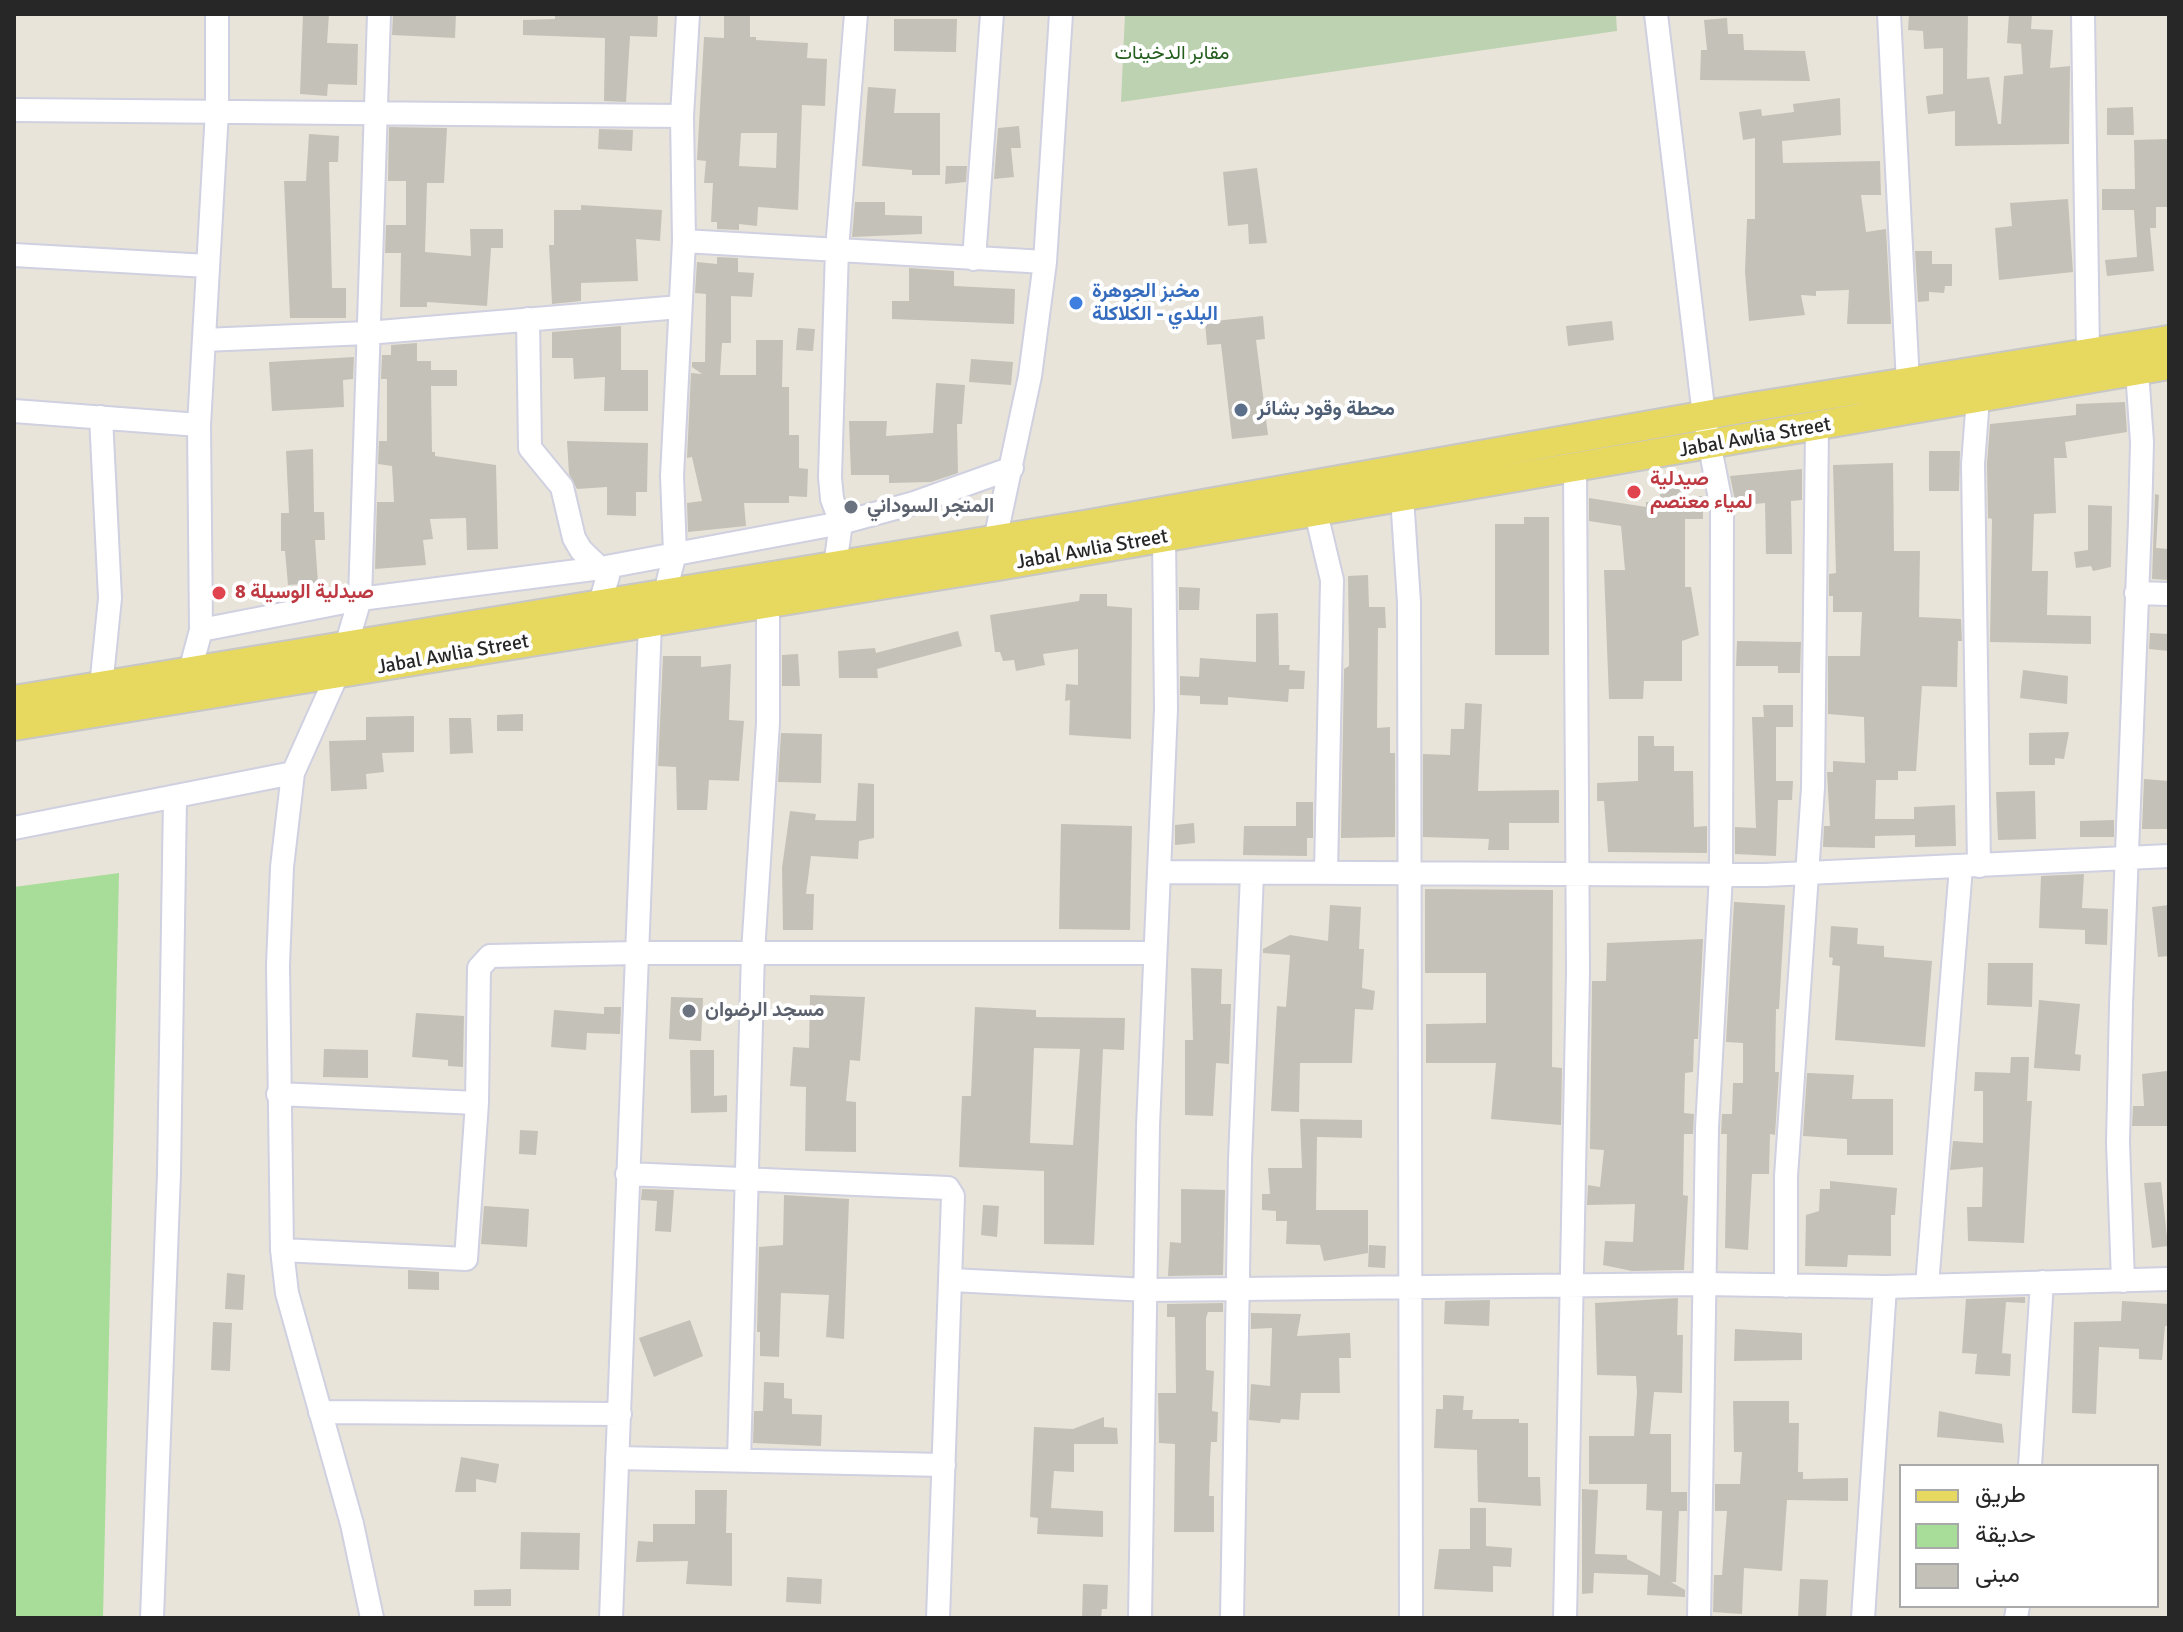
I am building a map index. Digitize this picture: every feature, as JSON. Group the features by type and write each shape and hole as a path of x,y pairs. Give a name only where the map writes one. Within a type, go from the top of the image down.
{"main road":[{"name":"Jabal Awlia Street","path":"14,726 768,603 1309,484 2169,340"},
{"name":"Jabal Awlia Street","path":"14,700 835,566 1164,537 2169,365"}],"street":[{"path":"190,671 201,630 199,425 217,111 217,14"},
{"path":"346,646 360,599 379,14"},
{"path":"665,593 675,553 672,476 684,241 682,116 688,14"},
{"path":"835,566 841,523 832,499 830,477 837,249 856,14"},
{"path":"974,259 992,14"},
{"path":"996,553 1030,376 1045,262 1061,14"},
{"path":"1656,14 1704,416 1722,509 1721,875 1707,1128 1699,1618"},
{"path":"1889,14 1908,383"},
{"path":"2083,14 2088,352"},
{"path":"14,110 682,116"},
{"path":"684,241 1045,262"},
{"path":"14,255 208,266"},
{"path":"204,340 367,333 680,307"},
{"path":"528,319 530,448 562,487 574,538 581,550 608,576 600,603"},
{"path":"2123,1281 2118,1128 2142,442 2137,371"},
{"path":"1927,1285 1970,867 1973,464 1978,398"},
{"path":"14,411 199,425"},
{"path":"101,417 110,598 101,687"},
{"path":"1786,1286 1791,1083 1799,954 1809,873 1816,626 1817,427"},
{"path":"201,630 360,599 601,568 841,523 914,503 1012,468"},
{"path":"1565,1618 1579,742 1575,468"},
{"path":"1309,484 1332,580 1326,873"},
{"path":"1402,497 1409,602 1411,1618"},
{"path":"1140,1618 1154,953 1161,872 1166,709 1164,537"},
{"path":"2136,593 2169,594"},
{"path":"739,1460 753,952 768,723 768,603"},
{"path":"611,1618 650,623"},
{"path":"337,675 293,773 282,867 278,1094 282,1250 287,1293 352,1524 372,1618"},
{"path":"14,828 175,799 293,773"},
{"path":"152,1618 169,1173 175,799"},
{"path":"1161,872 1721,875 1970,867 2169,856"},
{"path":"1232,1618 1240,1160 1252,874"},
{"path":"282,1250 466,1259 477,1103 482,960 490,956 753,952 1154,953"},
{"path":"278,1094 477,1103"},
{"path":"627,1174 948,1188 953,1196 952,1280 938,1618"},
{"path":"952,1280 1147,1290 1239,1290 1703,1284 1885,1287 2169,1279"},
{"path":"2030,1464 2042,1282"},
{"path":"1863,1618 1885,1287"},
{"path":"320,1412 620,1414"},
{"path":"617,1458 944,1465"}],"green space":[{"name":"مقابر الدخينات","path":"1125,14 1616,14 1617,31 1121,102"},
{"path":"119,873 103,1618 14,1618 14,887"}],"building":[{"path":"303,14 329,14 327,43 358,44 357,85 328,84 327,96 300,94"},
{"path":"393,14 456,14 455,38 392,35"},
{"path":"555,14 658,14 657,37 630,36 626,102 604,101 605,38 523,35 523,20 555,19"},
{"path":"724,14 750,14 750,37 808,43 807,58 827,59 825,106 802,105 798,210 758,207 757,226 739,224 739,230 717,229 717,222 711,222 713,183 704,183 706,161 697,160 704,37 724,38","holes":["741,133 777,133 776,168 739,166"]},
{"path":"1909,14 1968,14 1967,79 1989,77 1998,124 2001,124 2004,76 2023,74 2021,44 2007,43 2009,14 2032,14 2031,29 2053,30 2050,68 2070,66 2069,144 1955,146 1955,111 1928,114 1926,96 1943,94 1943,48 1924,49 1923,31 1908,30"},
{"path":"1727,18 1728,34 1743,34 1744,50 1805,51 1810,81 1700,80 1701,50 1707,50 1704,20"},
{"path":"894,19 957,19 956,52 894,51"},
{"path":"868,87 896,89 894,113 940,113 940,175 912,175 912,170 862,166"},
{"path":"1840,98 1841,135 1782,141 1783,163 1880,161 1881,195 1861,195 1866,232 1886,229 1891,324 1847,324 1849,290 1816,291 1816,296 1801,295 1805,315 1749,321 1745,272 1747,219 1755,219 1755,138 1743,140 1739,112 1761,109 1762,116 1794,112 1793,104"},
{"path":"2133,107 2134,135 2107,135 2107,108"},
{"path":"1019,126 1021,148 1011,148 1014,177 994,179 998,128"},
{"path":"389,127 447,128 444,183 427,183 425,252 471,256 470,229 503,229 503,248 491,248 487,306 427,302 427,307 400,307 401,253 385,253 386,225 406,225 406,181 388,181"},
{"path":"599,129 633,130 632,151 598,149"},
{"path":"309,134 339,136 338,162 329,162 332,288 346,288 346,318 290,318 284,181 306,181"},
{"path":"2169,139 2169,207 2156,207 2156,228 2150,228 2154,271 2107,276 2105,260 2137,257 2134,210 2102,210 2102,189 2135,189 2134,140"},
{"path":"946,166 967,166 966,182 945,184"},
{"path":"1257,168 1267,243 1249,244 1248,224 1228,226 1223,172"},
{"path":"2068,199 2073,272 1999,280 1995,228 2012,226 2010,203"},
{"path":"855,202 885,202 885,215 922,216 922,234 852,237"},
{"path":"581,205 662,210 660,241 636,239 638,281 581,283 581,301 552,304 549,245 554,245 554,210 581,210"},
{"path":"1915,251 1932,251 1932,264 1952,264 1952,286 1945,286 1944,293 1929,292 1929,301 1918,302"},
{"path":"717,257 738,258 738,272 754,273 752,297 731,296 731,343 722,343 720,375 756,375 756,340 783,340 782,387 789,387 789,435 799,435 799,468 808,469 807,497 789,496 789,503 744,503 746,526 688,532 687,503 702,501 692,457 687,458 691,373 702,374 692,367 692,362 705,362 706,294 695,293 697,262 717,264"},
{"path":"909,268 954,271 954,286 1015,289 1014,324 892,319 892,301 909,301"},
{"path":"1263,316 1265,339 1256,340 1268,435 1232,439 1221,344 1207,345 1205,322"},
{"path":"1612,321 1614,340 1568,346 1566,326"},
{"path":"621,326 621,370 648,370 648,411 604,411 605,377 574,379 573,358 552,358 552,332"},
{"path":"798,328 815,329 813,351 796,350"},
{"path":"417,343 417,361 431,361 431,370 457,370 457,386 431,386 432,452 435,456 496,465 498,549 467,550 466,518 430,519 433,539 423,540 426,565 375,569 377,502 394,502 392,466 378,464 379,441 387,441 387,379 381,379 382,355 391,355 391,345"},
{"path":"354,357 353,379 343,380 344,407 272,411 269,362"},
{"path":"971,359 1013,362 1011,385 969,382"},
{"path":"936,383 965,385 962,424 957,424 958,473 931,482 889,483 889,475 851,475 849,421 887,421 886,436 933,433"},
{"path":"2125,402 2127,432 2065,442 2067,458 2054,458 2056,513 2034,514 2032,571 2048,571 2047,615 2091,616 2091,644 1990,642 1992,519 1988,518 1987,464 1990,424 2076,415 2076,404"},
{"path":"567,441 648,443 647,492 636,492 636,516 607,515 607,487 577,489 569,474"},
{"path":"313,449 314,512 324,512 325,540 315,540 318,583 288,585 285,551 281,551 281,513 289,513 286,451"},
{"path":"1929,451 1960,451 1959,491 1929,491"},
{"path":"1893,463 1894,551 1920,551 1919,617 1961,619 1962,641 1958,641 1957,687 1922,686 1916,771 1898,771 1898,780 1876,780 1875,819 1914,819 1914,807 1955,805 1956,846 1915,847 1915,835 1875,836 1875,848 1823,847 1824,826 1830,826 1827,772 1833,772 1833,761 1865,763 1864,717 1828,714 1828,656 1860,656 1862,612 1833,612 1833,596 1829,596 1829,574 1836,573 1833,465"},
{"path":"1802,469 1802,500 1791,501 1792,554 1766,554 1765,503 1736,506 1730,476"},
{"path":"1660,488 1686,488 1686,496 1703,496 1703,519 1685,519 1685,587 1691,587 1699,635 1682,641 1682,681 1644,681 1643,699 1609,699 1604,570 1625,570 1621,526 1589,521 1589,498 1646,507 1646,502 1660,502"},
{"path":"2155,494 2159,495 2156,548 2169,549 2169,580 2152,579"},
{"path":"2088,505 2112,506 2111,567 2093,571 2091,566 2076,568 2074,552 2088,550"},
{"path":"1524,517 1549,517 1549,655 1495,655 1495,524 1524,524"},
{"path":"1368,575 1369,607 1385,607 1386,628 1378,628 1377,728 1390,727 1390,753 1395,753 1395,837 1341,838 1344,669 1349,666 1348,576"},
{"path":"1179,587 1200,588 1199,610 1179,610"},
{"path":"1080,594 1107,594 1107,606 1132,608 1131,739 1069,735 1070,700 1065,701 1066,684 1078,685 1078,649 1043,654 1045,665 1016,671 1014,660 1003,661 1000,652 995,652 990,615 1079,601"},
{"path":"1278,613 1279,665 1290,665 1289,670 1305,671 1304,689 1289,689 1288,702 1228,697 1228,705 1200,704 1200,696 1180,695 1180,676 1199,677 1200,658 1256,662 1256,614"},
{"path":"958,631 962,646 877,669 878,678 839,678 838,651 875,648 876,653"},
{"path":"2150,633 2169,634 2169,651 2149,649"},
{"path":"1737,641 1801,642 1800,673 1778,673 1778,666 1736,666"},
{"path":"798,654 800,686 782,686 782,655"},
{"path":"663,656 701,656 701,667 731,664 729,720 744,721 739,781 709,780 707,810 677,810 676,767 658,766"},
{"path":"2023,670 2068,676 2067,704 2020,698"},
{"path":"1465,703 1482,704 1478,791 1559,790 1559,823 1509,823 1509,850 1488,850 1489,839 1423,837 1423,754 1450,755 1451,729 1464,729"},
{"path":"1763,705 1793,705 1793,727 1776,727 1776,781 1793,781 1792,800 1778,800 1776,856 1735,854 1735,827 1756,828 1752,717 1764,717"},
{"path":"523,714 523,731 497,731 497,715"},
{"path":"414,716 414,752 382,753 384,772 366,774 367,789 331,791 329,741 366,740 366,717"},
{"path":"449,718 471,718 473,753 450,754"},
{"path":"2069,732 2064,759 2055,758 2055,765 2029,765 2029,733"},
{"path":"781,733 822,734 821,783 778,782"},
{"path":"1638,736 1654,736 1654,746 1674,746 1674,771 1693,771 1694,827 1707,826 1707,853 1608,852 1604,801 1597,801 1597,783 1638,781"},
{"path":"2144,779 2169,781 2168,829 2142,829"},
{"path":"858,783 874,784 874,838 859,841 858,859 811,856 806,894 814,894 813,930 783,930 782,868 790,811 816,814 815,820 856,821"},
{"path":"2035,791 2036,839 1998,840 1996,792"},
{"path":"1296,802 1313,802 1313,838 1307,838 1307,856 1243,855 1244,826 1296,826"},
{"path":"2114,820 2114,837 2080,837 2080,821"},
{"path":"1194,823 1195,843 1175,845 1175,825"},
{"path":"1061,824 1132,826 1130,930 1059,929"},
{"path":"2084,874 2082,908 2108,909 2107,945 2085,944 2085,930 2039,928 2041,876"},
{"path":"1425,889 1553,890 1552,1067 1562,1068 1561,1125 1491,1119 1496,1063 1426,1063 1426,1024 1486,1023 1486,973 1425,973"},
{"path":"1734,902 1785,905 1779,1009 1776,1009 1775,1072 1779,1072 1775,1135 1770,1134 1769,1174 1752,1174 1748,1250 1725,1248 1727,1134 1721,1134 1722,1114 1732,1114 1733,1083 1743,1083 1743,1043 1726,1042"},
{"path":"1330,905 1361,907 1359,949 1364,949 1362,988 1375,991 1373,1010 1355,1009 1352,1063 1300,1063 1299,1112 1271,1111 1277,1006 1286,1007 1290,955 1263,953 1263,949 1290,935 1328,941"},
{"path":"2169,905 2169,956 2158,957 2152,907"},
{"path":"1831,926 1858,928 1857,944 1884,946 1884,957 1932,961 1925,1047 1835,1040 1840,966 1832,965 1833,958 1829,957"},
{"path":"1703,939 1698,1039 1694,1039 1693,1072 1685,1073 1684,1113 1694,1114 1693,1134 1684,1134 1683,1195 1688,1196 1684,1270 1632,1271 1603,1265 1605,1241 1633,1242 1635,1204 1587,1205 1588,1185 1600,1187 1604,1150 1590,1149 1592,981 1606,981 1607,943"},
{"path":"1988,963 2033,963 2032,1007 1987,1005"},
{"path":"1191,968 1222,969 1221,1004 1231,1004 1229,1064 1216,1063 1213,1116 1185,1115 1185,1040 1193,1040"},
{"path":"810,995 865,997 860,1061 850,1060 846,1101 856,1102 856,1152 805,1151 806,1087 790,1086 793,1047 809,1048"},
{"path":"671,997 703,998 701,1041 669,1039"},
{"path":"2039,1000 2080,1004 2075,1054 2081,1055 2080,1071 2034,1068"},
{"path":"604,1007 621,1007 620,1034 587,1033 586,1050 551,1047 554,1010 604,1014"},
{"path":"975,1007 1036,1010 1036,1017 1125,1018 1124,1050 1103,1049 1094,1245 1044,1244 1044,1171 959,1167 962,1096 971,1096","holes":["1034,1048 1080,1049 1073,1145 1030,1143"]},
{"path":"416,1013 464,1016 463,1067 448,1066 448,1060 412,1057"},
{"path":"324,1049 368,1050 368,1078 323,1077"},
{"path":"690,1050 714,1050 714,1096 727,1095 727,1112 691,1113"},
{"path":"2011,1057 2029,1057 2027,1101 2032,1101 2024,1243 1968,1241 1967,1207 1982,1207 1983,1167 1950,1170 1953,1141 1983,1143 1983,1091 1974,1091 1975,1072 2010,1073"},
{"path":"2167,1071 2169,1126 2132,1126 2133,1106 2144,1106 2142,1074"},
{"path":"1807,1073 1854,1075 1852,1099 1893,1099 1893,1155 1847,1155 1847,1139 1803,1136"},
{"path":"1300,1119 1362,1120 1362,1138 1317,1137 1316,1210 1368,1210 1368,1253 1324,1261 1320,1245 1286,1244 1287,1221 1276,1221 1276,1211 1262,1210 1262,1194 1270,1194 1268,1168 1302,1168"},
{"path":"520,1130 538,1131 536,1155 519,1154"},
{"path":"1830,1181 1897,1188 1895,1215 1891,1215 1891,1256 1848,1255 1847,1267 1805,1266 1806,1215 1819,1211 1820,1189 1830,1189"},
{"path":"2161,1182 2168,1246 2152,1248 2144,1183"},
{"path":"642,1189 674,1190 671,1232 655,1231 657,1201 641,1200"},
{"path":"1181,1189 1225,1190 1223,1275 1168,1276 1170,1242 1181,1243"},
{"path":"784,1195 849,1199 844,1339 826,1337 829,1295 781,1293 779,1357 760,1356 760,1332 757,1332 759,1247 783,1245"},
{"path":"983,1205 999,1206 997,1237 981,1235"},
{"path":"484,1206 529,1209 527,1247 481,1244"},
{"path":"1369,1245 1386,1246 1385,1268 1368,1267"},
{"path":"408,1270 439,1272 439,1290 408,1289"},
{"path":"227,1273 245,1275 243,1310 225,1309"},
{"path":"2025,1297 2025,1303 2006,1302 2002,1353 2011,1354 2010,1376 1975,1374 1977,1354 1962,1353 1966,1299"},
{"path":"1678,1298 1677,1335 1683,1335 1682,1393 1654,1392 1650,1434 1671,1434 1671,1492 1687,1492 1687,1511 1679,1511 1676,1582 1671,1582 1685,1590 1685,1597 1647,1595 1648,1575 1594,1573 1593,1593 1582,1594 1582,1489 1598,1490 1595,1554 1627,1555 1627,1559 1660,1576 1662,1511 1646,1510 1647,1484 1589,1484 1589,1436 1634,1436 1637,1392 1636,1376 1597,1375 1595,1303"},
{"path":"1490,1300 1489,1326 1444,1324 1445,1301"},
{"path":"2122,1301 2169,1304 2169,1326 2165,1326 2162,1360 2139,1359 2139,1349 2099,1347 2096,1414 2072,1413 2074,1322 2121,1321"},
{"path":"1223,1303 1223,1312 1208,1312 1206,1318 1206,1370 1214,1371 1212,1411 1218,1412 1217,1442 1211,1442 1210,1459 1209,1496 1214,1496 1214,1532 1174,1532 1175,1444 1159,1443 1158,1393 1176,1393 1175,1317 1167,1317 1167,1304"},
{"path":"1251,1313 1301,1314 1297,1336 1350,1333 1351,1358 1339,1358 1340,1393 1301,1393 1299,1420 1281,1419 1280,1423 1249,1420 1251,1384 1270,1386 1272,1328 1251,1329"},
{"path":"690,1320 703,1356 654,1377 639,1338"},
{"path":"213,1322 232,1323 230,1371 211,1370"},
{"path":"1735,1329 1802,1333 1802,1360 1734,1361"},
{"path":"764,1382 784,1383 784,1398 792,1399 792,1414 822,1415 821,1446 753,1443 754,1411 763,1411"},
{"path":"1443,1395 1464,1396 1463,1410 1473,1410 1472,1419 1519,1419 1519,1423 1528,1423 1528,1477 1540,1477 1541,1506 1478,1502 1477,1450 1434,1448 1436,1409 1443,1409"},
{"path":"1733,1401 1789,1401 1789,1423 1799,1423 1798,1472 1803,1472 1803,1479 1848,1478 1848,1501 1787,1500 1782,1571 1744,1568 1742,1614 1713,1612 1714,1575 1722,1575 1727,1511 1715,1511 1715,1484 1740,1484 1742,1452 1734,1452"},
{"path":"1939,1411 2002,1424 2004,1443 1937,1437"},
{"path":"1104,1417 1104,1427 1117,1428 1118,1444 1074,1444 1074,1472 1054,1471 1051,1508 1103,1511 1103,1537 1037,1534 1038,1518 1030,1517 1034,1427 1073,1429"},
{"path":"461,1457 499,1464 496,1483 476,1479 476,1492 455,1492"},
{"path":"695,1490 727,1490 726,1533 732,1533 732,1586 686,1584 688,1561 636,1562 638,1541 653,1542 653,1524 695,1524"},
{"path":"1470,1508 1486,1508 1486,1546 1512,1548 1511,1567 1493,1566 1493,1592 1434,1589 1439,1549 1470,1549"},
{"path":"521,1532 580,1533 579,1570 520,1569"},
{"path":"787,1577 822,1579 821,1604 786,1602"},
{"path":"1800,1579 1828,1580 1826,1618 1798,1618"},
{"path":"1083,1584 1108,1585 1107,1609 1102,1609 1101,1618 1082,1618"},
{"path":"511,1589 511,1606 474,1606 474,1590"}],"place":[{"name":"مخبز الجوهرة البلدي - الكلاكلة","path":"1076,303"},
{"name":"محطة وقود بشائر","path":"1241,410"},
{"name":"صيدلية لمياء معتصم","path":"1634,492"},
{"name":"المتجر السوداني","path":"851,507"},
{"name":"صيدلية الوسيلة 8","path":"219,593"},
{"name":"مسجد الرضوان","path":"689,1011"}]}
